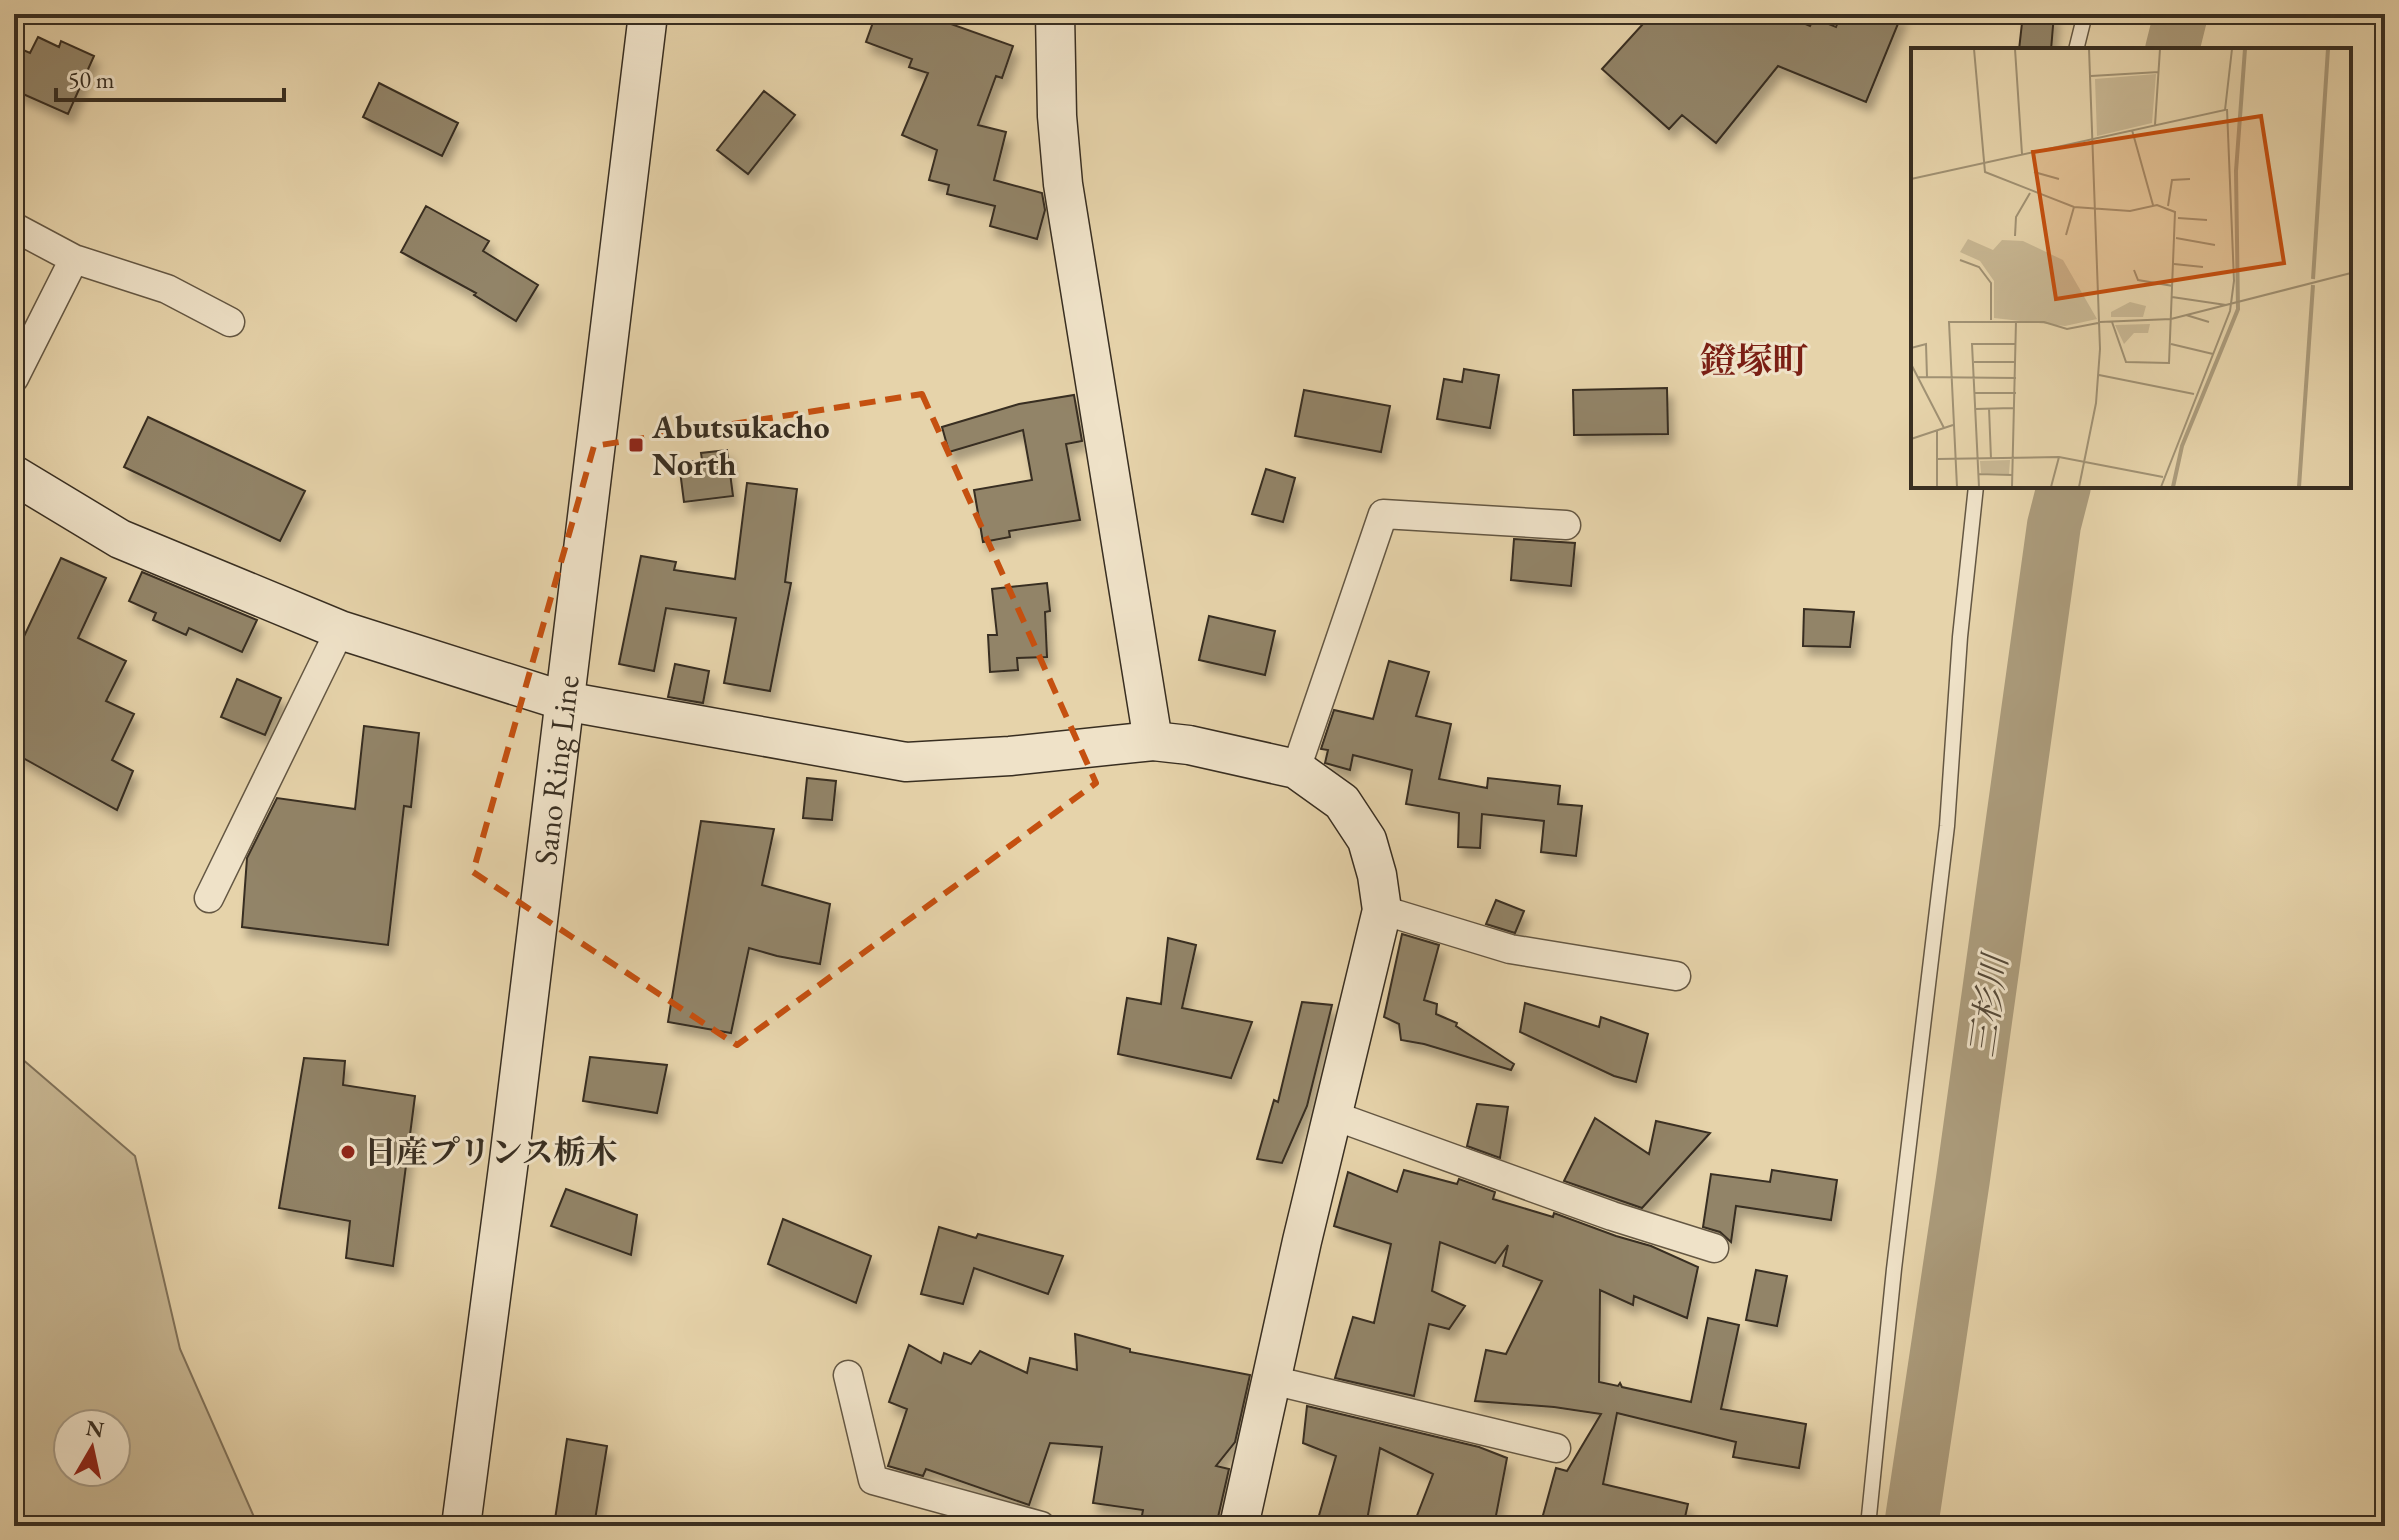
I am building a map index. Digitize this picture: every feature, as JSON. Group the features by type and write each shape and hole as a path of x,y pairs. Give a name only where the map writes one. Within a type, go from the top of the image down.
{"street":[{"name":"Sano Ring Line","path":"461,1526 509,1160 648,14"},
{"path":"1055,14 1057,116 1063,184 1153,741"},
{"path":"14,227 74,259 167,289 230,322"},
{"path":"14,378 74,259"},
{"path":"14,475 120,539 340,630 564,701 906,762 1010,756 1153,741 1189,745 1296,769 1342,802 1367,840 1377,875 1382,910 1239,1526"},
{"path":"1296,769 1383,514 1566,525"},
{"path":"209,898 340,630"},
{"path":"1382,910 1510,949 1676,976"},
{"path":"1332,1115 1612,1216 1714,1248"},
{"path":"848,1375 873,1480 1041,1526"},
{"path":"1272,1380 1556,1448"}],"lane":[{"path":"2076,48 2085,14"},
{"path":"1868,1526 1894,1269 1947,826 1960,637 1976,488"}],"highlighted area":[{"path":"922,394 1096,783 737,1045 473,872 594,446"}],"shaded area":[{"path":"14,1052 135,1156 180,1349 258,1526 14,1526"}],"building":[{"path":"876,14 923,14 1013,46 1002,78 996,76 978,125 1006,132 994,180 1042,193 1045,210 1037,239 990,226 995,206 947,194 949,185 929,180 937,150 902,135 928,73 909,67 912,59 866,42"},
{"path":"1652,14 1782,14 1810,26 1814,18 1836,27 1841,14 1902,14 1866,102 1778,66 1716,143 1682,115 1669,129 1602,69"},
{"path":"2023,14 2054,14 2051,48 2019,48"},
{"path":"38,37 59,47 61,41 94,56 68,114 14,90 14,46 30,53"},
{"path":"379,83 458,123 442,156 363,117"},
{"path":"764,91 795,115 748,174 717,150"},
{"path":"426,206 489,241 483,251 538,285 516,321 474,295 476,293 401,252"},
{"path":"1464,369 1499,375 1490,428 1437,419 1444,379 1462,382"},
{"path":"1667,388 1668,434 1574,435 1573,390"},
{"path":"1304,390 1390,406 1381,452 1295,436"},
{"path":"1074,395 1082,441 1066,444 1080,520 1009,531 1010,537 983,542 974,490 1032,480 1023,430 949,452 942,427 1019,404"},
{"path":"148,417 305,491 280,541 124,467"},
{"path":"727,450 733,496 684,502 679,463 702,460 701,453"},
{"path":"1266,469 1295,478 1283,522 1252,514"},
{"path":"747,483 797,489 785,582 791,583 770,691 724,683 736,618 666,608 654,671 619,664 641,556 676,562 674,570 735,579"},
{"path":"1514,539 1575,543 1571,586 1511,580"},
{"path":"61,558 106,578 78,638 126,661 106,701 134,714 112,760 133,771 117,810 14,753 14,668 22,651 18,649"},
{"path":"142,572 257,620 242,652 189,628 186,635 153,620 156,613 129,601"},
{"path":"1047,583 1050,611 1045,612 1047,657 1017,658 1018,670 990,672 988,635 997,635 992,589"},
{"path":"1804,609 1854,612 1850,647 1803,646"},
{"path":"1209,616 1275,631 1265,675 1199,660"},
{"path":"1389,661 1429,672 1416,716 1451,724 1439,779 1487,788 1488,778 1560,786 1558,804 1582,806 1576,856 1541,852 1544,821 1482,814 1480,848 1458,847 1459,813 1406,804 1412,770 1353,755 1350,770 1325,763 1328,750 1321,749 1334,710 1373,719"},
{"path":"675,664 709,671 703,703 668,697"},
{"path":"237,679 281,698 265,735 221,717"},
{"path":"364,726 419,733 411,807 404,806 388,945 242,927 247,858 277,798 355,809"},
{"path":"807,778 836,781 832,820 803,818"},
{"path":"701,821 774,829 762,885 830,904 820,964 749,948 731,1033 668,1022"},
{"path":"1496,900 1524,911 1515,933 1486,924"},
{"path":"1402,934 1439,945 1424,1000 1437,1004 1436,1014 1457,1023 1456,1026 1514,1064 1511,1070 1401,1040 1399,1024 1384,1017"},
{"path":"1168,938 1196,945 1182,1008 1252,1022 1231,1078 1118,1054 1127,998 1161,1004"},
{"path":"1302,1002 1332,1005 1307,1106 1282,1163 1257,1159 1274,1100 1278,1102"},
{"path":"1525,1003 1599,1027 1601,1017 1648,1034 1636,1082 1614,1076 1520,1032"},
{"path":"590,1057 667,1065 657,1113 583,1101"},
{"name":"日産プリンス栃木","path":"304,1058 345,1061 343,1085 415,1096 393,1266 346,1258 350,1221 279,1208"},
{"path":"1477,1104 1508,1107 1500,1158 1467,1146"},
{"path":"1595,1118 1649,1154 1656,1121 1710,1133 1642,1208 1564,1181"},
{"path":"1404,1170 1457,1184 1459,1179 1495,1192 1493,1199 1553,1217 1554,1213 1651,1246 1698,1267 1687,1318 1634,1296 1633,1305 1600,1290 1599,1382 1618,1386 1620,1383 1622,1387 1691,1402 1708,1318 1739,1325 1721,1409 1806,1424 1799,1468 1733,1457 1736,1442 1617,1413 1603,1484 1688,1504 1683,1526 1635,1526 1600,1518 1598,1526 1540,1526 1556,1468 1567,1471 1601,1414 1475,1401 1486,1350 1506,1354 1542,1281 1503,1266 1508,1245 1495,1263 1440,1242 1432,1291 1465,1306 1449,1329 1429,1324 1414,1396 1335,1378 1353,1317 1374,1323 1391,1244 1334,1226 1348,1172 1397,1192"},
{"path":"1772,1170 1837,1180 1831,1220 1736,1206 1731,1242 1720,1232 1703,1227 1711,1174 1770,1182"},
{"path":"566,1189 637,1215 631,1255 551,1226"},
{"path":"783,1219 871,1256 856,1303 768,1264"},
{"path":"939,1227 1063,1256 1048,1294 974,1268 963,1304 921,1294"},
{"path":"1756,1270 1787,1276 1777,1326 1746,1320"},
{"path":"1075,1334 1130,1349 1130,1352 1250,1375 1235,1442 1216,1466 1229,1469 1216,1526 1140,1526 1143,1510 1093,1503 1102,1447 1050,1443 1029,1505 926,1469 923,1476 888,1466 907,1409 889,1402 909,1345 941,1363 944,1353 971,1364 980,1351 1027,1373 1030,1358 1077,1370"},
{"path":"1307,1406 1479,1447 1507,1458 1494,1526 1413,1526 1433,1474 1380,1448 1366,1526 1316,1526 1336,1456 1303,1443"},
{"path":"567,1439 607,1446 594,1526 554,1526"}],"waterway":[{"name":"三杉川","path":"2172,48 2181,14"},
{"name":"三杉川","path":"1911,1526 1963,1179 2054,525 2063,488"}],"place":[{"name":"Abutsukacho North","path":"636,445"},
{"name":"日産プリンス栃木","path":"348,1152"}],"district":[{"name":"鐙塚町","path":"1754,360"}]}
